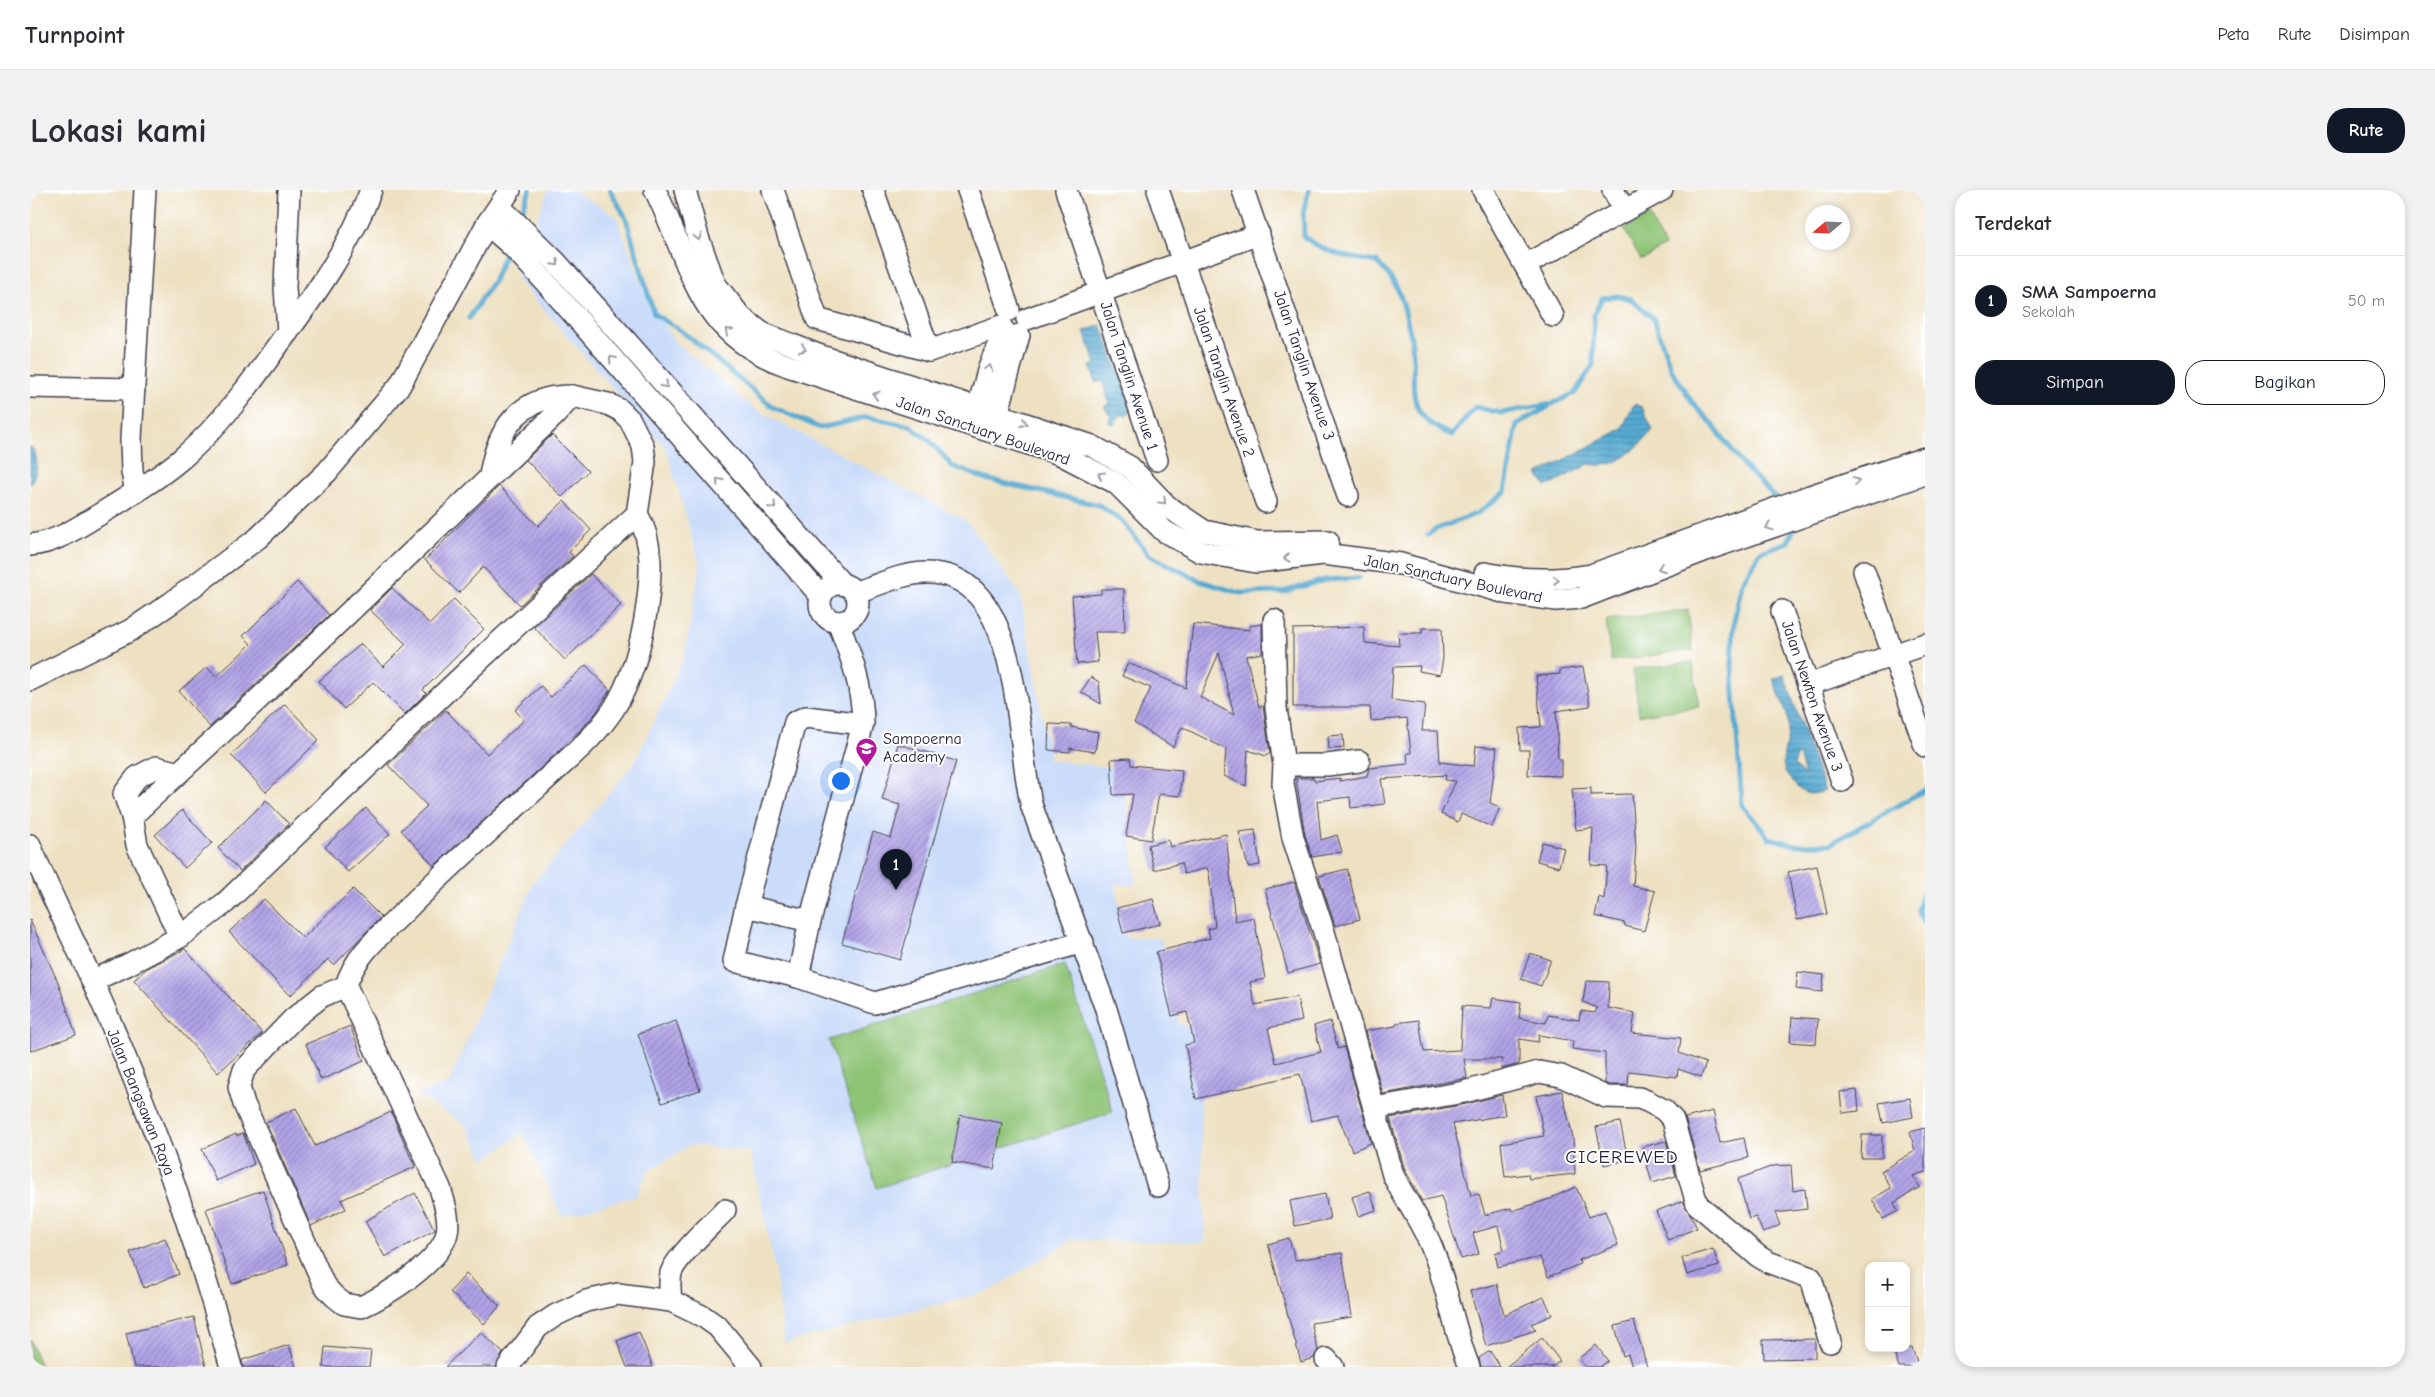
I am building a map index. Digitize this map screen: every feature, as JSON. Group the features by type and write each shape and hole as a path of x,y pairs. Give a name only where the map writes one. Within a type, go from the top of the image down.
{"street":[{"path":"136,492 132,472 134,389 145,190"},
{"path":"288,332 285,287 289,190"},
{"path":"30,545 56,538 76,529 136,492 181,459 231,409 327,278 355,230 371,190"},
{"path":"773,190 817,318 929,351 1012,324 1259,234"},
{"path":"872,190 929,351"},
{"path":"968,190 1012,324 985,420"},
{"name":"Jalan Tanglin Avenue 1","path":"1066,190 1157,460"},
{"name":"Jalan Tanglin Avenue 2","path":"1158,190 1266,502"},
{"name":"Jalan Tanglin Avenue 3","path":"1243,190 1348,496"},
{"path":"1483,190 1552,316"},
{"path":"1613,190 1624,210"},
{"path":"1524,265 1662,190"},
{"path":"660,199 686,195"},
{"name":"Jalan Sanctuary Boulevard","path":"686,195 715,284 741,317 762,332 985,420 1060,454 1116,484 1164,531 1201,552 1256,562 1322,554 1400,564 1506,593 1556,600 1582,598 1705,543 1812,504 1925,458"},
{"name":"Jalan Sanctuary Boulevard","path":"660,199 703,302 718,322 746,347 780,364 985,420"},
{"path":"30,680 124,634 171,603 258,538 327,472 400,384 487,224 510,214"},
{"path":"510,214 848,587 859,605 857,612 846,621 829,620 823,614 820,605 821,596 828,586 848,587 929,573 955,577 979,596 990,610 1006,653 1018,704 1030,799 1106,1009 1158,1186"},
{"path":"510,214 821,596"},
{"path":"30,387 134,389"},
{"path":"180,936 137,845 132,816 274,685 554,416 572,396 608,404 620,410 630,420 643,446 645,462 638,514 648,537 650,587 642,638 634,664 612,710 576,751 427,890 365,951 353,968 346,986 322,996 293,1019 244,1070 238,1087 316,1271 334,1296 344,1304 361,1307 400,1284 432,1258 444,1241 448,1221 440,1188 346,986"},
{"name":"Jalan Sanctuary Boulevard","path":"1812,504 1925,474"},
{"path":"92,981 127,965 180,936 225,903 456,682 638,514"},
{"path":"1864,572 1925,746"},
{"name":"Jalan Newton Avenue 3","path":"1782,611 1842,781"},
{"path":"1274,620 1276,708 1284,765 1283,784 1293,838 1324,932 1393,1175 1404,1198 1420,1222 1434,1252 1469,1367"},
{"path":"798,977 810,921 863,724 863,700 855,670 838,622"},
{"path":"1808,686 1925,644"},
{"path":"863,724 806,717 795,722 746,906 734,961 798,977 875,1003 1083,942"},
{"path":"1284,765 1326,766 1359,760"},
{"name":"Jalan Bangsawan Raya","path":"30,846 92,981 161,1149 187,1220 231,1367"},
{"path":"746,906 810,921"},
{"path":"1374,1108 1464,1092 1539,1072 1561,1076 1606,1098 1639,1098 1655,1104 1673,1120 1699,1206 1758,1256 1768,1262 1811,1278 1830,1342"},
{"path":"671,1301 669,1289 671,1272 682,1257 725,1210"},
{"path":"508,1367 538,1328 556,1315 586,1301 618,1294 671,1301 704,1317 718,1327 751,1367"}],"shaded area":[{"name":"Sampoerna Academy","path":"548,190 573,190 616,216 641,282 674,341 755,409 967,521 1020,594 1050,760 1122,769 1136,885 1115,884 1125,937 1161,938 1179,1024 1198,1029 1205,1242 1071,1240 990,1291 784,1343 775,1268 750,1151 690,1145 648,1171 636,1196 562,1216 523,1133 484,1160 466,1125 417,1094 449,1083 533,883 634,764 684,657 700,565 666,448 516,278"}],"green space":[{"path":"1649,215 1665,246 1641,260 1624,229"},
{"path":"1688,610 1693,650 1611,661 1606,620"},
{"path":"1693,662 1699,707 1639,715 1633,669"},
{"path":"1065,964 1113,1112 877,1188 829,1040"},
{"path":"30,1339 41,1367 30,1367"}],"water":[{"path":"1101,325 1133,409 1125,416 1121,414 1114,425 1108,421 1111,417 1104,407 1109,402 1102,381 1096,383 1090,366 1096,364 1084,331"},
{"path":"1635,404 1642,407 1653,430 1633,451 1625,457 1608,464 1589,464 1546,487 1538,474 1621,429"},
{"path":"30,446 37,460 37,465 35,475 30,484"},
{"path":"1784,675 1825,791 1812,794 1805,793 1788,777 1784,769 1783,762 1788,723 1773,679","holes":["1797,755 1799,755 1805,776 1794,766"]}],"building":[{"path":"552,435 588,471 562,497 526,460"},
{"path":"499,486 538,526 564,501 591,530 569,552 573,556 520,605 483,567 459,593 425,560"},
{"path":"591,574 621,605 565,660 534,627"},
{"path":"297,582 329,615 210,727 179,691 207,667 216,677 251,644 243,636"},
{"path":"392,588 430,624 454,599 484,629 423,690 426,693 405,714 373,682 344,709 319,681 361,644 383,667 406,644 370,610"},
{"path":"1101,589 1124,589 1125,632 1095,632 1098,662 1077,664 1072,596 1101,594"},
{"path":"1193,624 1249,630 1249,626 1262,624 1262,653 1246,656 1259,707 1263,706 1270,753 1266,756 1248,750 1246,786 1224,776 1226,749 1182,727 1173,747 1134,723 1151,688 1122,676 1128,663 1186,688","holes":["1219,653 1234,715 1200,697"]},
{"path":"1364,627 1365,643 1399,646 1398,633 1422,633 1422,628 1442,628 1443,658 1440,675 1419,671 1420,666 1393,667 1391,700 1425,704 1422,731 1438,731 1440,762 1474,766 1476,746 1497,748 1490,803 1500,807 1492,827 1461,814 1458,822 1441,814 1456,781 1445,780 1446,775 1381,779 1385,804 1351,808 1350,797 1317,801 1321,840 1337,835 1342,852 1312,857 1305,835 1296,778 1314,778 1315,781 1340,778 1340,781 1367,776 1369,768 1408,764 1407,753 1411,753 1407,718 1371,721 1370,707 1293,707 1293,629"},
{"path":"586,665 610,690 596,713 570,741 434,866 401,830 427,806 388,765 446,710 487,754 524,720 515,710 541,686 551,697"},
{"path":"1583,667 1590,706 1556,711 1558,759 1561,759 1561,776 1528,775 1529,750 1520,750 1519,728 1541,727 1536,676 1560,674 1560,670"},
{"path":"1091,677 1099,682 1101,704 1081,692"},
{"path":"285,704 319,740 266,792 231,755"},
{"path":"1049,724 1072,725 1071,727 1098,732 1095,752 1070,748 1070,752 1048,750"},
{"path":"1343,735 1344,748 1329,749 1328,736"},
{"path":"898,744 956,761 900,960 842,943 873,832 891,838 900,805 882,800"},
{"path":"1130,758 1131,765 1182,770 1180,796 1159,794 1151,840 1126,836 1133,794 1113,795 1111,759"},
{"path":"1591,788 1591,795 1632,794 1636,847 1633,886 1655,891 1644,931 1625,926 1625,923 1595,916 1599,897 1604,899 1607,866 1591,865 1593,828 1576,830 1572,789"},
{"path":"266,800 289,824 240,871 218,848"},
{"path":"366,808 390,834 348,872 325,847"},
{"path":"182,810 212,843 185,868 155,835"},
{"path":"1255,830 1260,865 1248,867 1239,832"},
{"path":"1226,834 1235,921 1254,917 1265,979 1250,982 1255,1005 1297,997 1302,1021 1268,1028 1276,1063 1321,1052 1314,1026 1330,1021 1338,1049 1344,1047 1371,1143 1352,1151 1338,1115 1311,1121 1300,1074 1196,1099 1185,1045 1194,1043 1187,1012 1172,1016 1156,952 1210,938 1208,929 1215,927 1209,873 1207,868 1184,874 1181,863 1154,870 1148,845 1168,840 1170,847"},
{"path":"1542,842 1564,848 1559,867 1537,861"},
{"path":"1817,866 1827,914 1797,920 1788,872"},
{"path":"1347,869 1360,919 1335,926 1319,876"},
{"path":"1294,882 1320,964 1288,973 1265,889"},
{"path":"353,889 381,917 334,965 328,959 290,996 229,932 264,899 303,938"},
{"path":"1153,899 1160,924 1123,933 1117,908"},
{"path":"30,920 58,982 76,1035 30,1051"},
{"path":"185,949 262,1033 218,1073 134,980 146,969"},
{"path":"1530,953 1551,960 1541,986 1521,979"},
{"path":"1798,972 1824,975 1822,992 1796,989"},
{"path":"1586,981 1609,982 1608,1008 1635,1013 1632,1033 1681,1038 1679,1053 1706,1063 1701,1077 1678,1069 1677,1077 1629,1071 1628,1085 1609,1085 1605,1083 1605,1053 1572,1049 1573,1041 1539,1035 1538,1042 1519,1039 1519,1064 1501,1069 1502,1059 1464,1059 1467,1078 1383,1094 1365,1031 1396,1026 1396,1023 1419,1020 1424,1052 1460,1050 1462,1006 1491,1008 1493,998 1521,1002 1519,1018 1546,1023 1548,1015 1579,1020 1581,1011 1595,1013 1597,1008 1583,1002"},
{"path":"1792,1017 1818,1019 1816,1044 1790,1042"},
{"path":"676,1021 700,1090 662,1103 638,1034"},
{"path":"350,1026 364,1061 321,1080 306,1044"},
{"path":"1857,1090 1859,1111 1842,1113 1840,1092"},
{"path":"1562,1091 1573,1138 1575,1174 1529,1179 1528,1174 1505,1177 1501,1143 1544,1136 1536,1096"},
{"path":"1502,1095 1505,1115 1453,1124 1471,1196 1479,1194 1485,1215 1511,1208 1512,1211 1553,1198 1576,1187 1589,1217 1605,1211 1618,1245 1579,1260 1580,1264 1548,1277 1540,1257 1498,1267 1495,1253 1504,1250 1498,1226 1473,1233 1479,1254 1461,1259 1441,1196 1422,1201 1405,1170 1390,1118 1466,1104"},
{"path":"1910,1098 1913,1117 1883,1123 1879,1103"},
{"path":"296,1108 315,1146 391,1112 415,1167 341,1200 346,1209 311,1226 266,1122"},
{"path":"1713,1111 1720,1143 1744,1138 1748,1158 1700,1170 1685,1118"},
{"path":"960,1115 1002,1123 994,1169 952,1162"},
{"path":"1620,1122 1628,1160 1604,1165 1596,1127"},
{"path":"1925,1128 1925,1172 1913,1176 1920,1187 1894,1203 1898,1211 1883,1219 1872,1199 1891,1188 1881,1171 1915,1151 1910,1132"},
{"path":"243,1133 254,1164 216,1181 202,1149 236,1134 237,1136"},
{"path":"1862,1135 1882,1135 1882,1158 1861,1158"},
{"path":"1666,1141 1676,1176 1652,1183 1642,1147"},
{"path":"1791,1165 1793,1191 1805,1189 1807,1209 1775,1213 1780,1225 1763,1233 1756,1217 1749,1219 1738,1179 1773,1166"},
{"path":"263,1190 288,1265 232,1284 206,1209"},
{"path":"1370,1191 1376,1210 1358,1216 1352,1197"},
{"path":"415,1193 435,1230 385,1257 365,1221"},
{"path":"1325,1194 1330,1219 1295,1226 1290,1201"},
{"path":"1683,1201 1697,1228 1668,1240 1656,1211"},
{"path":"165,1238 179,1274 144,1288 130,1252"},
{"path":"1289,1238 1295,1260 1342,1253 1352,1317 1311,1323 1318,1350 1314,1358 1301,1362 1268,1244"},
{"path":"1713,1249 1719,1266 1687,1275 1682,1258"},
{"path":"466,1274 500,1306 484,1324 450,1292"},
{"path":"1497,1284 1504,1315 1544,1297 1552,1315 1531,1324 1536,1330 1486,1346 1470,1291"},
{"path":"194,1317 206,1367 134,1367 126,1333"},
{"path":"1634,1321 1647,1367 1632,1367 1628,1354 1623,1356 1615,1326"},
{"path":"481,1332 503,1353 496,1367 445,1367"},
{"path":"639,1332 653,1367 627,1367 617,1341"},
{"path":"1542,1338 1560,1361 1552,1367 1506,1367"},
{"path":"1815,1339 1815,1358 1764,1359 1763,1340"},
{"path":"289,1345 296,1367 243,1367 242,1360"},
{"path":"1596,1345 1608,1361 1600,1367 1585,1367 1579,1358"},
{"path":"325,1347 371,1351 369,1367 323,1367"},
{"path":"1910,1348 1912,1348 1919,1367 1899,1367 1893,1352 1910,1352"},
{"path":"1490,1351 1500,1367 1481,1367 1479,1358"}],"waterway":[{"path":"519,218 530,190"},
{"path":"610,190 626,218 654,314 683,332 773,407 820,428 867,417 910,426 930,441 952,466 986,479 1099,505 1123,522 1149,555 1200,581 1240,593 1283,592 1325,580 1359,578"},
{"path":"1309,190 1303,213 1304,237 1321,248 1348,257 1377,262 1396,286 1404,307 1411,338 1414,395 1417,407 1424,417 1435,426 1452,435 1475,407 1501,413 1552,404 1575,393 1593,365 1594,315 1602,298 1618,296 1631,299 1654,319 1671,369 1692,402 1712,424 1744,466 1777,499"},
{"path":"469,318 494,280 507,249"},
{"path":"1428,535 1434,530 1478,513 1505,492 1517,424 1548,407"},
{"path":"1795,526 1788,542 1760,552 1742,583 1734,621 1732,665 1742,805 1769,838 1796,845 1830,844 1925,790"},
{"path":"1925,887 1918,910 1925,926"}],"place":[{"name":"Sampoerna Academy","path":"867,767"},
{"name":"SMA Sampoerna","path":"896,890"}],"district":[{"name":"CICEREWED","path":"1622,1157"}]}
